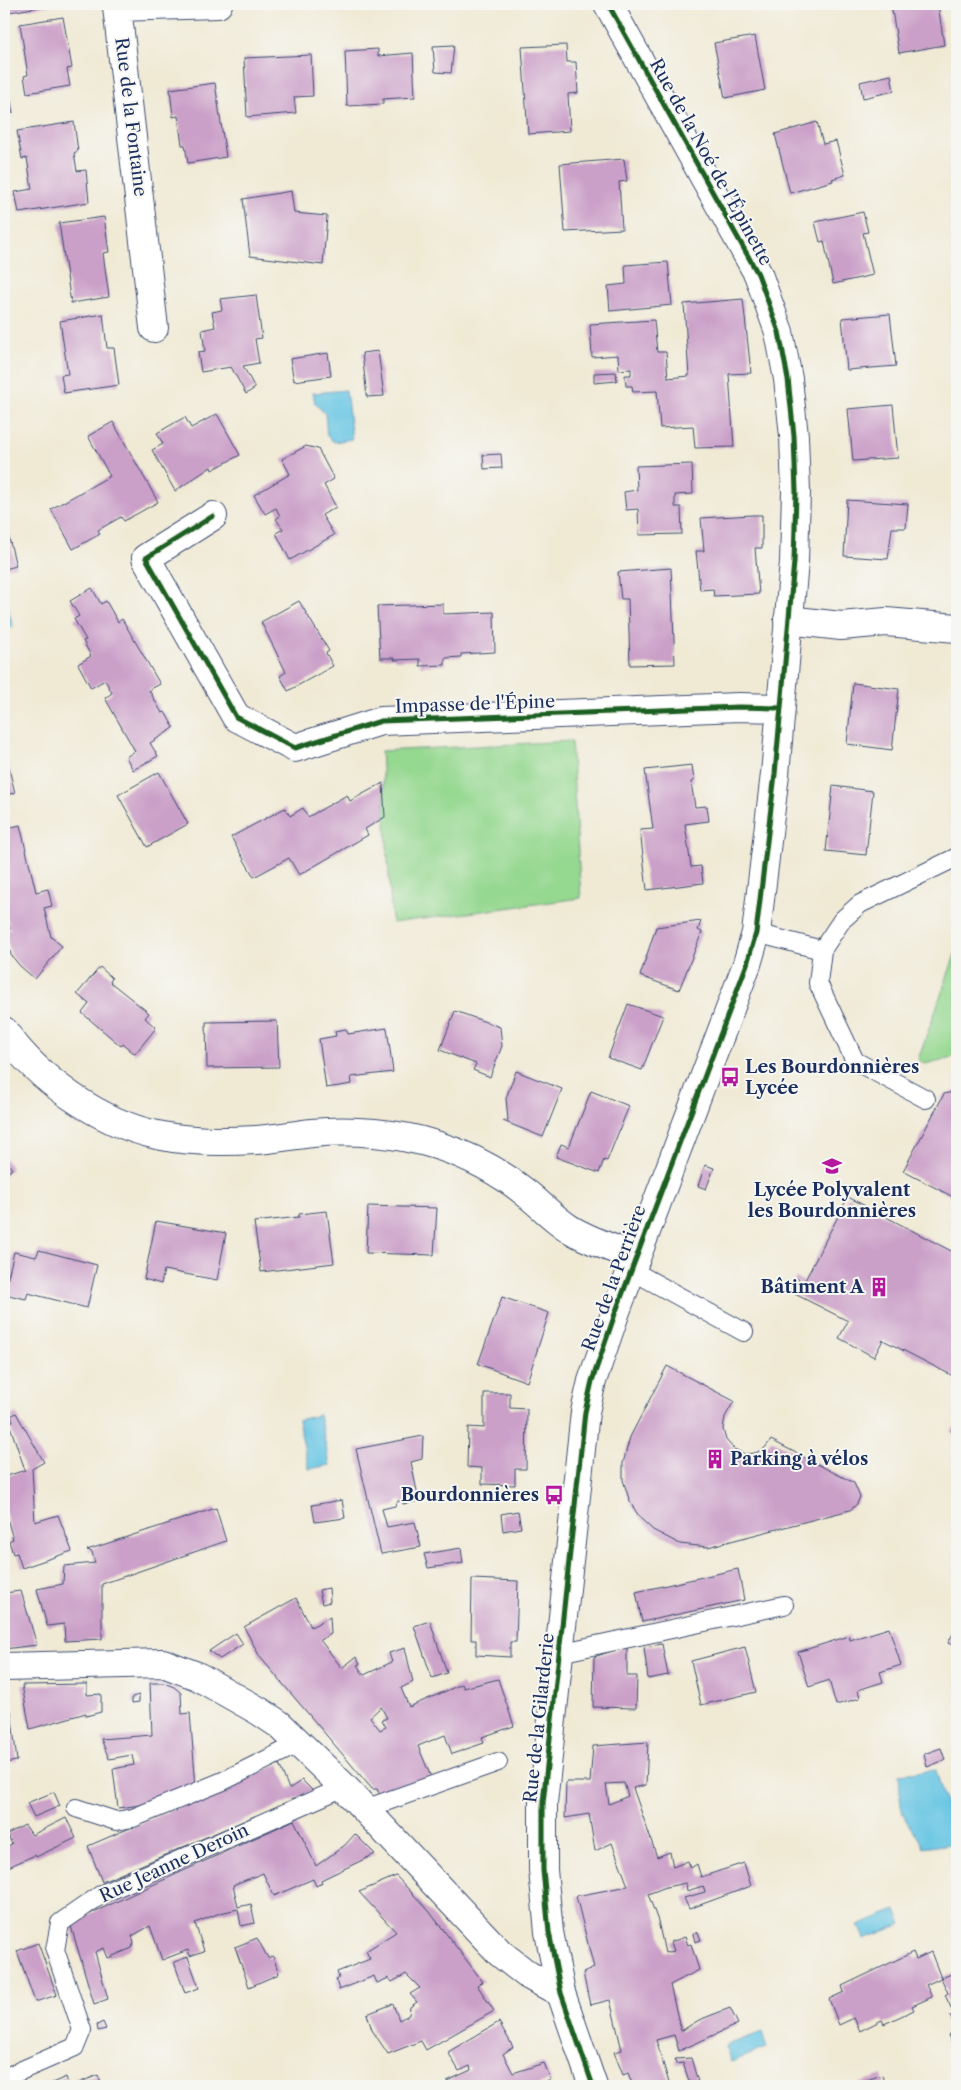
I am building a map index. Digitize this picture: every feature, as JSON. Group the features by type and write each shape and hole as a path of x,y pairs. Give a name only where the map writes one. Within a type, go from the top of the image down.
{"street":[{"name":"Rue de la Fontaine","path":"154,328 117,8 218,4"},
{"name":"Rue de la Noé de l'Épinette","path":"608,4 758,274 779,332 788,379 794,436 796,492 794,562 775,774 756,933 747,964"},
{"name":"Impasse de l'Épine","path":"213,516 146,558 236,716 295,748 381,721 739,707 780,708"},
{"path":"788,620 841,626 886,622 957,628"},
{"name":"Rue de la Perrière","path":"563,1616 585,1412 592,1381 633,1264 747,964"},
{"path":"4,1031 21,1052 45,1076 72,1097 125,1124 157,1135 211,1141 257,1140 314,1132 362,1133 407,1138 436,1145 486,1166 524,1191 569,1228 633,1264"},
{"name":"Rue de la Gilarderie","path":"563,1616 543,1803 543,1870 549,1932 562,1993 593,2086"},
{"path":"4,1667 163,1663 197,1676 259,1711 300,1743 344,1787 500,1953 528,1975 562,1993"}],"lane":[{"path":"926,1099 855,1061 818,984 822,950 842,920 860,904 957,857"},
{"path":"756,933 822,950"},
{"path":"633,1264 744,1332"},
{"path":"560,1654 784,1605"},
{"path":"76,1808 116,1821 133,1818 223,1781 300,1743"},
{"path":"365,1809 498,1762"},
{"name":"Rue Jeanne Deroin","path":"4,2078 75,2047 82,2030 55,1950 60,1923 102,1894 344,1787"}],"green space":[{"path":"571,741 581,898 392,923 381,751"},
{"path":"957,949 957,1056 925,1064 918,1060"}],"water":[{"path":"346,390 352,439 334,442 327,436 325,414 315,403 313,393"},
{"path":"4,593 13,627 4,629"},
{"path":"319,1415 330,1465 309,1469 298,1420"},
{"path":"936,1770 957,1843 923,1848 903,1814 899,1774"},
{"path":"896,1910 902,1924 864,1939 858,1925"},
{"path":"762,2032 767,2048 731,2062 725,2046"}],"building":[{"path":"4,4 50,4 51,5 4,13"},
{"path":"891,4 938,4 944,45 899,53"},
{"path":"63,17 72,68 67,69 70,86 27,93 24,76 28,75 20,24"},
{"path":"755,36 765,90 725,98 714,43"},
{"path":"454,45 451,73 435,72 433,46"},
{"path":"566,45 567,62 576,62 578,93 568,94 570,131 528,134 522,47"},
{"path":"378,49 378,56 413,53 415,97 383,99 383,104 347,106 345,51"},
{"path":"311,55 313,96 294,97 296,113 247,117 244,58"},
{"path":"891,75 894,91 863,98 860,82"},
{"path":"215,83 226,157 188,163 185,145 182,145 178,116 173,117 170,89"},
{"path":"10,98 13,113 4,115 4,99"},
{"path":"74,122 78,151 74,153 77,171 86,170 89,202 19,213 15,192 32,189 27,158 22,159 17,131"},
{"path":"817,122 823,144 836,141 845,175 832,179 833,181 790,193 775,134"},
{"path":"624,159 627,181 619,182 622,229 565,232 560,164"},
{"path":"291,191 294,213 327,216 323,265 250,256 243,199"},
{"path":"863,212 868,232 863,233 873,275 833,284 824,241 820,242 815,222"},
{"path":"104,217 109,252 103,253 109,297 71,303 59,223"},
{"path":"668,262 672,305 610,311 608,286 626,284 625,265"},
{"path":"256,295 262,338 255,339 259,363 243,366 255,388 246,394 231,367 201,372 198,352 205,351 202,330 215,327 212,312 222,310 220,299"},
{"path":"743,299 751,373 729,374 734,447 695,448 693,426 660,428 657,391 633,392 632,386 626,386 625,375 631,375 631,369 619,370 618,355 592,357 590,324 654,320 657,352 666,352 668,378 689,376 684,304"},
{"path":"103,314 107,348 114,348 119,385 64,393 61,375 68,374 60,321"},
{"path":"890,314 896,366 847,370 842,318"},
{"path":"378,351 384,396 367,397 362,353"},
{"path":"328,353 331,376 294,381 290,359"},
{"path":"616,372 617,381 594,383 594,373"},
{"path":"893,405 898,458 853,461 848,409"},
{"path":"217,414 240,455 212,470 211,467 175,491 152,450 163,444 157,433 185,417 191,428"},
{"path":"113,422 158,502 124,521 121,517 98,530 100,534 73,549 51,509 110,476 88,436"},
{"path":"306,446 318,449 334,479 324,485 336,507 322,515 334,535 290,560 276,533 283,529 276,519 280,516 276,508 265,514 254,495 290,474 282,459"},
{"path":"501,454 502,468 484,469 483,455"},
{"path":"692,464 693,494 675,495 675,507 681,507 682,534 639,535 638,509 626,510 624,492 637,490 636,466"},
{"path":"847,500 908,504 906,528 892,528 888,559 844,556"},
{"path":"762,515 762,548 755,548 759,594 714,596 713,589 700,590 696,551 704,551 701,518"},
{"path":"4,518 16,566 5,569 4,564"},
{"path":"955,535 957,536 957,586 951,585"},
{"path":"671,568 675,664 630,665 628,599 621,599 618,572"},
{"path":"92,588 101,604 106,601 118,622 122,619 160,684 149,690 162,713 165,712 174,728 150,743 158,756 133,770 126,757 135,751 105,698 112,693 105,680 91,688 78,664 91,656 83,641 86,640 74,619 79,616 70,601"},
{"path":"299,601 329,651 326,653 333,666 288,691 280,676 286,672 261,622"},
{"path":"443,604 443,614 494,612 495,652 461,654 461,657 445,658 445,665 420,666 420,659 394,660 395,658 380,658 377,606"},
{"path":"853,683 899,689 892,750 847,744"},
{"path":"4,748 15,793 4,795"},
{"path":"692,765 694,781 691,782 695,807 707,806 709,821 685,824 691,867 701,866 703,883 647,890 640,830 653,829 645,770"},
{"path":"159,772 188,824 147,847 118,795"},
{"path":"383,783 385,817 365,829 368,835 299,875 289,858 254,877 231,837 285,808 290,816 303,808 308,817 347,795 350,801"},
{"path":"833,786 873,791 866,855 826,851"},
{"path":"20,825 36,892 48,889 52,906 44,908 51,937 62,946 35,979 11,955 5,931 10,929 7,918 4,919 4,829"},
{"path":"701,921 698,930 702,932 679,990 640,976 656,927"},
{"path":"100,967 112,978 110,982 149,1013 145,1018 156,1028 135,1054 123,1044 121,1046 82,1013 89,1004 77,994"},
{"path":"628,1004 663,1016 642,1070 608,1058"},
{"path":"455,1011 500,1027 502,1046 490,1077 473,1070 476,1064 440,1050"},
{"path":"277,1021 279,1067 207,1068 206,1022"},
{"path":"387,1028 393,1072 351,1077 352,1084 326,1088 319,1039 336,1036 335,1031 346,1029 348,1034"},
{"path":"516,1071 562,1089 543,1137 503,1121 508,1120 506,1098"},
{"path":"591,1091 629,1106 607,1161 604,1160 599,1173 556,1157 561,1144 569,1147"},
{"path":"957,1091 957,1199 903,1171 944,1094"},
{"path":"4,1157 12,1169 4,1175"},
{"path":"705,1165 714,1168 706,1189 698,1186"},
{"name":"Bâtiment A","path":"848,1197 957,1254 957,1378 883,1340 874,1357 839,1338 848,1321 789,1291 790,1289 799,1293 803,1285 794,1281 796,1278 804,1282"},
{"path":"368,1206 437,1208 434,1255 366,1253"},
{"path":"327,1211 334,1263 261,1272 254,1222 299,1217 299,1214"},
{"path":"156,1221 226,1233 217,1280 164,1270 161,1284 144,1279"},
{"path":"39,1250 97,1265 87,1308 28,1293 26,1299 4,1294 14,1252 36,1257"},
{"path":"502,1297 549,1313 527,1382 478,1364"},
{"name":"Parking à vélos","path":"667,1366 734,1401 725,1417 723,1429 726,1440 734,1449 745,1454 755,1453 764,1449 771,1440 854,1483 860,1497 857,1504 850,1510 708,1547 680,1544 653,1530 640,1518 630,1502 623,1480 623,1463 630,1437"},
{"path":"484,1393 510,1393 510,1408 527,1409 526,1469 515,1469 515,1485 482,1484 482,1468 467,1467 468,1427 484,1428"},
{"path":"16,1413 44,1462 32,1469 35,1522 58,1515 72,1551 22,1568 17,1553 13,1554 9,1541 13,1539 4,1508 4,1477 25,1470 9,1423 13,1421 11,1416"},
{"path":"957,1424 957,1437 951,1431"},
{"path":"423,1436 422,1459 411,1462 419,1501 403,1504 403,1501 398,1501 395,1506 382,1509 387,1527 415,1522 421,1547 381,1554 356,1449"},
{"path":"342,1500 345,1518 315,1522 312,1505"},
{"path":"216,1508 226,1541 102,1584 102,1639 65,1641 64,1624 47,1626 37,1589 63,1584 64,1566 95,1563 92,1552 87,1550"},
{"path":"518,1511 521,1528 503,1531 501,1514"},
{"path":"461,1548 463,1563 428,1568 424,1554"},
{"path":"738,1569 744,1600 642,1622 636,1592"},
{"path":"472,1579 518,1581 516,1642 510,1642 510,1657 476,1655 476,1640 471,1640"},
{"path":"329,1588 330,1602 322,1604 319,1590"},
{"path":"21,1591 37,1645 4,1649 4,1593"},
{"path":"296,1598 311,1627 330,1617 331,1634 320,1640 342,1668 356,1657 360,1664 357,1665 364,1675 392,1662 389,1653 405,1648 413,1682 401,1688 409,1707 462,1684 464,1688 498,1679 514,1726 482,1737 484,1743 452,1754 445,1735 418,1746 431,1777 380,1795 377,1789 372,1789 260,1657 244,1627","holes":["381,1707 387,1718 382,1720 386,1727 380,1730 370,1717"]},
{"path":"430,1621 447,1673 432,1678 414,1626"},
{"path":"957,1626 957,1647 948,1643"},
{"path":"889,1628 901,1665 880,1672 883,1682 858,1690 860,1698 836,1705 829,1680 809,1687 798,1652 849,1636 850,1640"},
{"path":"236,1633 243,1644 220,1659 209,1651"},
{"path":"662,1644 668,1675 648,1679 644,1647"},
{"path":"627,1646 627,1676 637,1676 636,1708 593,1707 594,1657"},
{"path":"745,1647 756,1692 701,1705 691,1661"},
{"path":"150,1683 164,1683 174,1687 181,1693 182,1714 190,1713 196,1787 141,1807 141,1805 118,1808 113,1769 134,1765 132,1755 109,1759 101,1739 152,1735"},
{"path":"87,1684 87,1695 101,1694 101,1712 86,1716 86,1713 30,1729 22,1685"},
{"path":"139,1695 139,1702 132,1703 132,1697"},
{"path":"11,1711 17,1761 4,1763 4,1712"},
{"path":"648,1742 646,1785 633,1788 657,1857 670,1852 673,1867 688,1861 691,1868 697,1864 701,1877 744,1863 751,1886 689,1909 684,1898 705,1892 703,1886 687,1891 686,1883 666,1887 648,1894 658,1921 665,1953 674,1951 671,1942 685,1937 688,1945 691,1944 699,1970 670,1985 681,2031 699,2020 730,2008 738,2024 679,2051 674,2035 656,2040 670,2086 633,2086 628,2073 623,2075 614,2052 622,2050 610,2000 590,2005 583,1973 594,1968 576,1896 628,1886 612,1843 595,1851 589,1814 565,1818 566,1782 590,1782 593,1746","holes":["624,1783 628,1796 609,1804 606,1784"]},
{"path":"941,1748 945,1760 927,1767 924,1754"},
{"path":"279,1764 289,1789 302,1780 313,1791 102,1882 88,1846"},
{"path":"54,1792 60,1806 34,1817 27,1803"},
{"path":"66,1818 76,1838 36,1857 35,1855 4,1869 4,1848 12,1844 7,1834 25,1825 32,1835"},
{"path":"294,1820 316,1866 345,1845 355,1834 375,1854 321,1880 322,1883 316,1886 313,1879 274,1896 263,1873 233,1885 238,1907 251,1904 255,1923 241,1926 238,1909 220,1913 195,1923 204,1951 190,1956 188,1950 162,1960 150,1926 132,1936 134,1942 132,1948 108,1958 104,1948 95,1952 108,1999 94,2004 70,1923"},
{"path":"396,1876 429,1911 483,1982 477,1985 494,2011 426,2050 421,2041 388,2054 372,2030 367,2014 393,2004 399,2020 409,2015 410,2007 417,2002 410,1994 420,1988 406,1974 392,1982 389,1978 377,1983 374,1976 339,1990 336,1980 339,1978 337,1972 370,1959 366,1951 396,1932 359,1892"},
{"path":"957,1904 957,1922 952,1906"},
{"path":"698,1932 701,1940 695,1942 693,1934"},
{"path":"257,1938 268,1958 273,1956 279,1974 249,1987 235,1947"},
{"path":"38,1943 57,1995 35,2002 17,1951"},
{"path":"913,1952 916,1959 931,1952 941,1978 926,1985 932,1997 912,2006 914,2010 884,2024 882,2020 860,2031 854,2018 839,2025 829,1999 844,1992 842,1986"},
{"path":"188,1957 199,1988 185,1993 174,1962"},
{"path":"957,1972 957,2031 950,2016 954,2014 945,1995 948,1993 941,1978"},
{"path":"103,2022 106,2029 98,2031 97,2025"},
{"path":"499,2022 513,2047 503,2054 513,2073 544,2063 551,2080 536,2086 449,2086 447,2081 471,2070 470,2066 459,2071 448,2052"},
{"path":"957,2031 957,2056 948,2035"},
{"path":"691,2058 698,2082 690,2084 683,2063 676,2064 675,2059"},
{"path":"98,2075 102,2086 71,2086"},
{"path":"882,2075 885,2086 848,2086"},
{"path":"66,2077 69,2086 45,2086"}],"cycle path":[{"path":"593,2086 561,1993 549,1932 543,1870 543,1803 585,1412 592,1381 616,1311 747,964 756,933 775,774 794,562 796,492 794,436 788,379 779,332 758,274 608,4"},
{"path":"213,516 146,558 236,717 295,748 381,721 739,707 780,708"}],"place":[{"name":"Les Bourdonnières Lycée","path":"730,1077"},
{"name":"Lycée Polyvalent les Bourdonnières","path":"832,1166"},
{"name":"Bâtiment A","path":"879,1287"},
{"name":"Parking à vélos","path":"715,1459"},
{"name":"Bourdonnières","path":"554,1495"}]}
